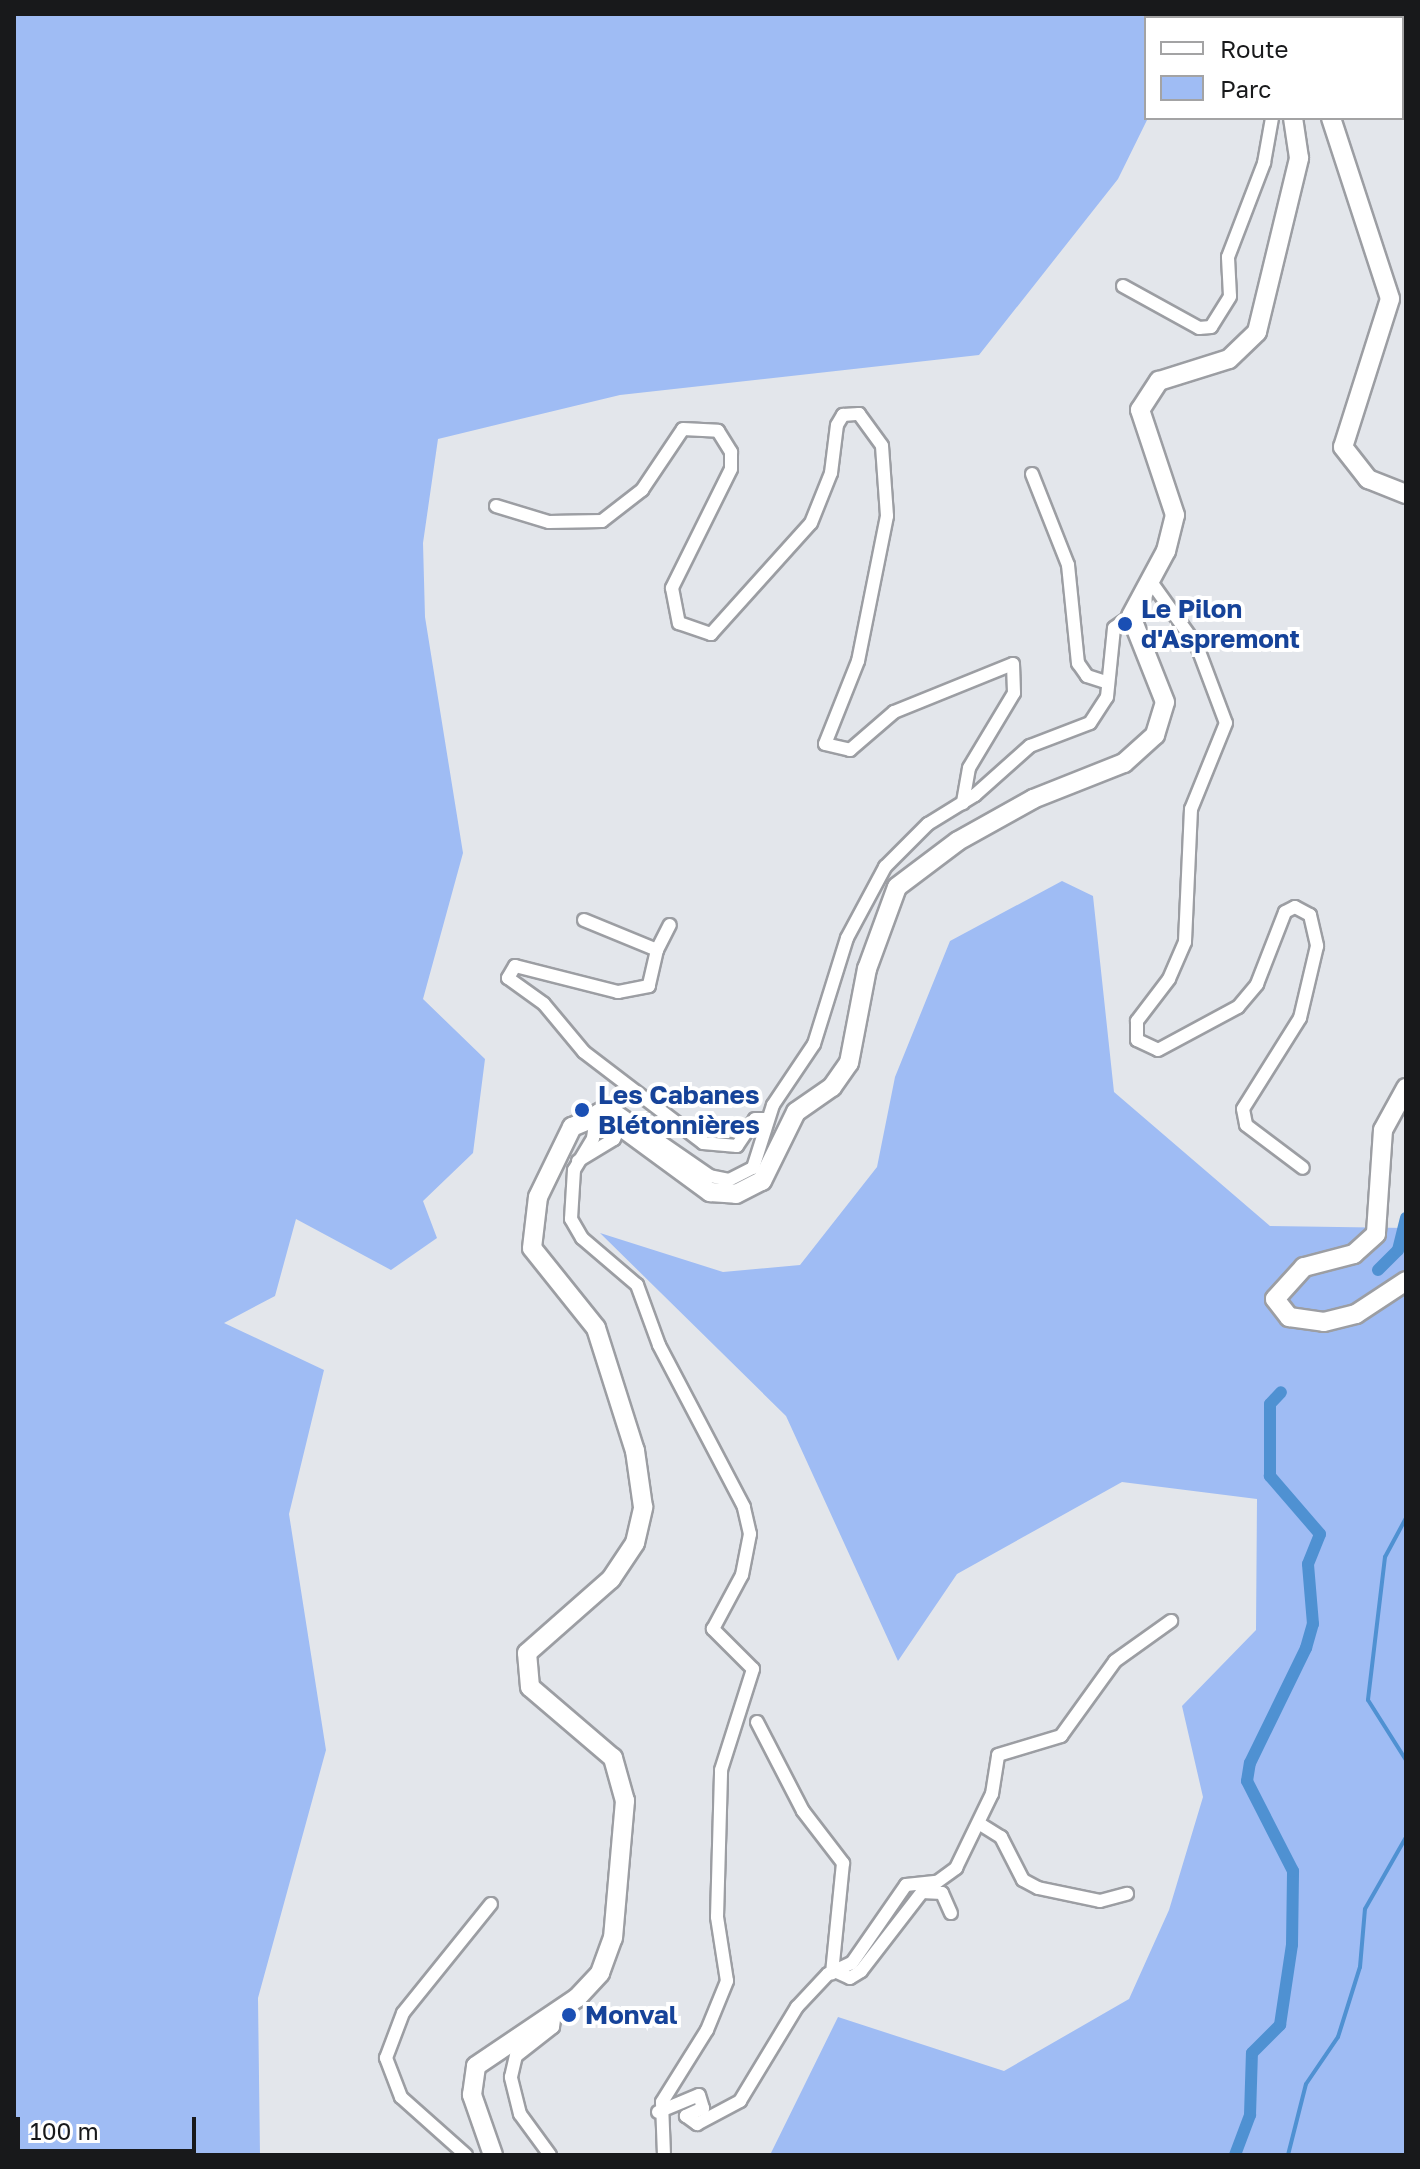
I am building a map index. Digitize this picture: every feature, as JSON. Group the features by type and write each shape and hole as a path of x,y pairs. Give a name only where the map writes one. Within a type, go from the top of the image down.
{"street":[{"path":"1123,286 1199,328 1211,327 1230,296 1228,257 1264,163 1272,120"},
{"path":"664,2155 658,2112 727,1981 717,1917 721,1770 753,1669 713,1629 742,1575 750,1534 744,1507 659,1345 637,1285 582,1238 571,1219 578,1161 593,1138 601,1107 614,1106 696,1169 729,1180 753,1168 768,1119 814,1044 847,938 885,867 928,824 963,803 1030,746 1090,723 1108,683 1114,628 1131,616 1175,515 1142,430 1142,401 1168,376 1229,359 1257,332 1299,158 1293,120"},
{"path":"1332,120 1390,299 1343,447 1368,479 1406,494"},
{"path":"496,506 549,522 602,521 642,490 683,429 718,431 731,452 731,469 672,588 679,623 711,634 811,523 831,473 837,425 843,415 859,414 882,446 887,516 858,661 825,744 850,750 894,712 1013,664 1014,693 969,768 963,803"},
{"path":"1032,474 1068,565 1078,663 1087,676 1108,683"},
{"path":"1149,579 1197,646 1226,723 1191,809 1185,942 1135,1025 1137,1040 1158,1050 1238,1007 1257,984 1285,912 1295,907 1310,915 1317,946 1300,1018 1243,1116 1303,1168"},
{"path":"596,1117 620,1126 710,1192 736,1194 762,1181 796,1112 844,1075 880,922 897,887 958,841 1033,799 1124,763 1155,735 1165,702 1131,616"},
{"path":"584,920 657,950"},
{"path":"670,925 657,950 654,979 638,993 587,987 521,967 507,973 584,1052 703,1143 737,1146 755,1119 768,1119"},
{"path":"1406,1088 1383,1130 1376,1234 1354,1254 1304,1267 1275,1299 1289,1317 1324,1322 1356,1314 1406,1281"},
{"path":"493,2155 472,2095 476,2066 555,2013 593,1983 609,1951 624,1786 607,1752 530,1687 524,1664 535,1640 586,1604 620,1567 643,1507 635,1451 596,1328 581,1300 540,1264 530,1235 538,1197 568,1134 596,1117"},
{"path":"598,1151 620,1126"},
{"path":"578,1161 637,1139"},
{"path":"658,2112 699,2095 703,2108 686,2116 697,2124 740,2101 768,2046 834,1972 889,1917 906,1885 937,1882 956,1868 980,1824 998,1755 1061,1736 1115,1661 1171,1621"},
{"path":"757,1722 803,1811 843,1863 834,1972"},
{"path":"980,1824 1001,1837 1023,1880 1038,1888 1100,1901 1127,1894"},
{"path":"834,1972 850,1978 861,1971 922,1892 942,1893 951,1913"},
{"path":"466,2155 401,2097 386,2058 403,2013 491,1904"},
{"path":"550,2155 520,2114 511,2077 516,2056 553,2027 555,2013"}],"green space":[{"path":"14,14 1200,14 1144,16 1144,120 1147,120 1118,179 979,355 620,395 438,439 423,543 425,617 463,853 423,999 485,1059 473,1153 423,1201 437,1238 391,1270 296,1219 275,1296 224,1323 324,1370 289,1514 326,1750 258,1998 260,2155 14,2155"},
{"path":"1062,881 1093,896 1114,1092 1270,1226 1406,1228 1406,2155 770,2155 838,2017 1004,2071 1129,1999 1169,1910 1203,1797 1182,1706 1256,1630 1257,1499 1122,1482 957,1574 898,1661 786,1416 600,1233 723,1272 800,1265 877,1167 895,1077 950,941"}],"waterway":[{"path":"1378,1270 1398,1250 1406,1218"},
{"path":"1235,2155 1250,2115 1252,2053 1280,2025 1292,1945 1293,1871 1247,1781 1250,1763 1306,1648 1313,1624 1308,1564 1320,1534 1270,1476 1270,1404 1281,1392"},
{"path":"1406,1518 1385,1557 1368,1700 1406,1760"},
{"path":"1288,2155 1306,2084 1338,2037 1360,1967 1365,1909 1406,1837"}],"place":[{"name":"Le Pilon d'Aspremont","path":"1125,624"},
{"name":"Les Cabanes Blétonnières","path":"582,1110"},
{"name":"Monval","path":"569,2015"}]}
